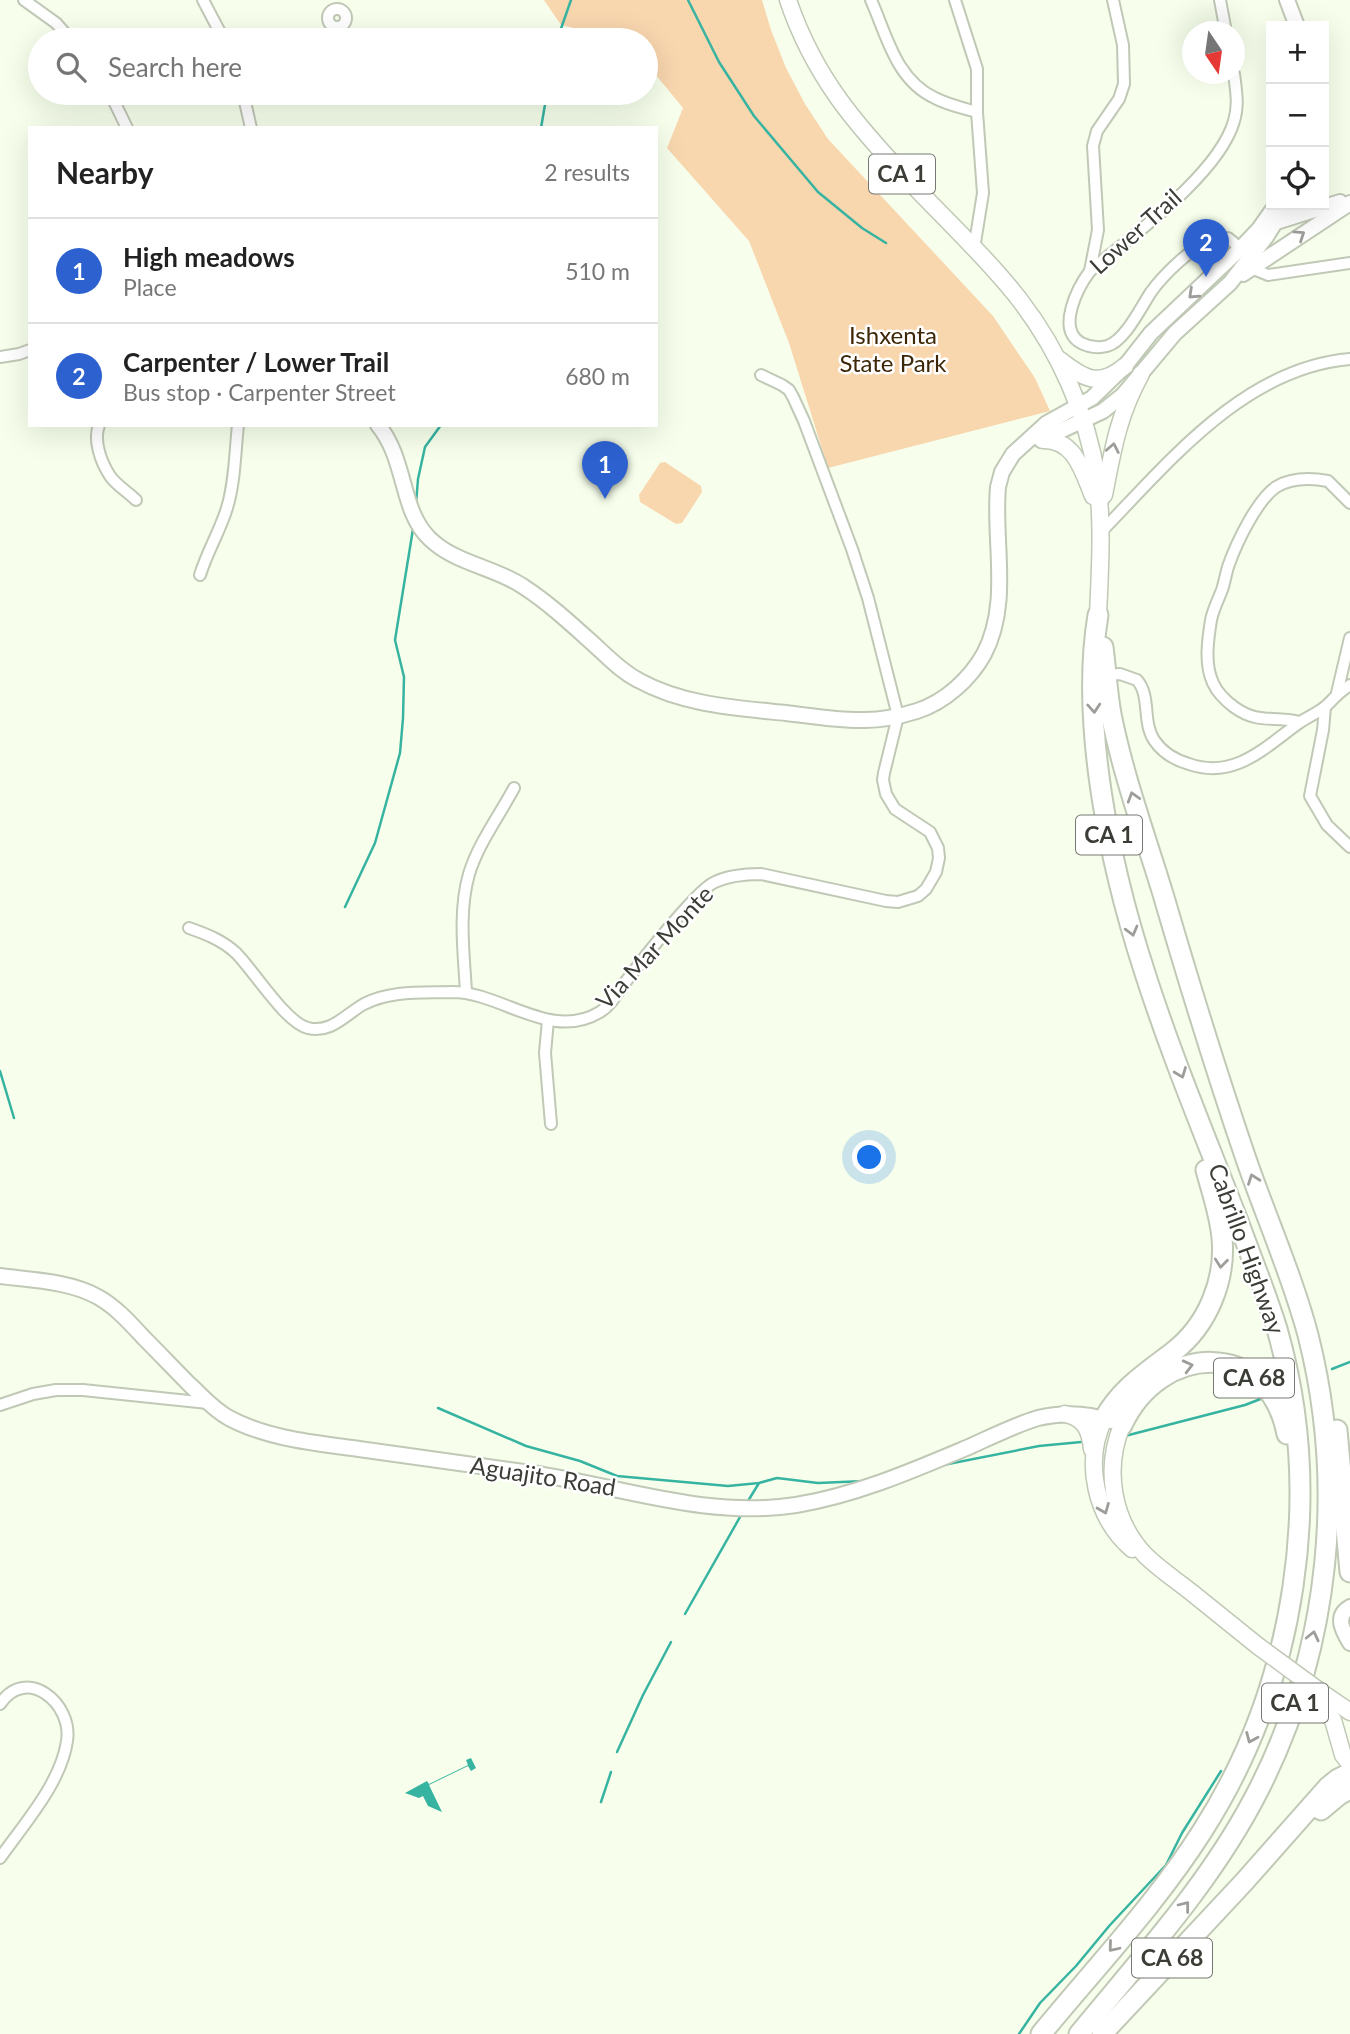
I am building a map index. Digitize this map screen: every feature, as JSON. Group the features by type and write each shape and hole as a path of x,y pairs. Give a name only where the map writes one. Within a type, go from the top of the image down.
{"highway":[{"name":"Cabrillo Highway","path":"1079,2034 1186,1904 1221,1855 1261,1785 1286,1729 1314,1633 1326,1553 1328,1513 1326,1451 1314,1362 1301,1312 1246,1161 1203,1026 1121,756 1111,716 1098,615"},
{"name":"Cabrillo Highway","path":"1041,2034 1179,1865 1232,1780 1256,1725 1276,1668 1293,1589 1299,1529 1300,1489 1296,1428 1282,1348 1265,1292 1171,1046 1136,944 1116,867 1099,766 1092,685 1093,644 1098,615"},
{"path":"1113,1422 1114,1402 1129,1386 1192,1334 1206,1313 1219,1280 1223,1246 1221,1227 1192,1101"},
{"path":"1301,1312 1318,1350 1334,1413 1350,1572"},
{"name":"CA 68","path":"1113,1422 1131,1408 1144,1392 1177,1368 1209,1362 1228,1365 1245,1372 1269,1391 1281,1414 1299,1529"},
{"path":"1244,1882 1328,1787 1350,1773"},
{"path":"1244,1882 1331,1802 1350,1789"},
{"name":"CA 68","path":"1102,2034 1244,1882"}],"main road":[{"name":"Cabrillo Highway","path":"788,0 812,57 844,108 869,139 1019,299 1057,357 1081,414 1095,466 1100,515 1098,615"},
{"path":"1057,357 1076,372 1095,380 1108,377 1125,366"},
{"path":"1100,515 1118,426 1141,374"},
{"path":"1036,440 1060,443 1073,454 1082,468 1100,515"},
{"path":"1065,1414 1079,1418 1086,1425 1094,1464"},
{"name":"CA 68","path":"1113,1422 1096,1441 1094,1464 1101,1503 1111,1524 1130,1548 1152,1561"},
{"name":"CA 68","path":"1113,1422 1114,1492 1128,1531 1140,1549 1316,1694 1334,1720 1343,1755 1350,1764"},
{"name":"CA 68","path":"1316,1694 1347,1708"},
{"path":"1341,1747 1344,1735 1350,1728"}],"street":[{"path":"24,0 60,28"},
{"path":"203,0 218,28"},
{"path":"871,0 894,57 911,81 939,100 977,112"},
{"path":"955,0 977,69 983,194 974,250"},
{"path":"1090,271 1098,230 1093,146 1097,131 1119,99 1124,84 1124,45 1113,0"},
{"path":"1220,0 1224,21"},
{"path":"1287,0 1295,21"},
{"name":"Lower Trail","path":"1235,84 1237,99 1234,122 1223,148 1172,203 1090,271 1076,293 1070,315 1071,330 1078,341 1096,348 1115,343 1163,278 1184,258 1212,239 1228,238 1248,258"},
{"path":"116,105 126,126"},
{"path":"246,105 251,126"},
{"path":"1259,229 1278,220 1350,201"},
{"path":"1248,258 1266,258 1350,201"},
{"path":"1081,414 1092,398 1125,366 1151,333 1248,258 1259,229 1272,210"},
{"path":"380,427 395,451 412,512 429,538 453,554 502,574 523,586 637,680 669,694 711,704 852,720 898,716 932,705 950,694 983,655 994,630 998,597 999,480 1013,454 1081,414 1112,405 1128,390 1175,333 1230,283 1283,210"},
{"path":"1248,258 1268,275 1350,263"},
{"path":"1266,258 1281,273"},
{"path":"0,356 28,351"},
{"path":"1100,533 1181,451 1238,402 1264,386 1308,368 1350,359"},
{"name":"Via Mar Monte","path":"189,928 221,941 234,951 289,1016 309,1029 326,1028 364,1005 393,994 466,992 548,1020 562,1021 600,1012 614,999 674,921 699,894 711,884 723,879 761,874 886,901 908,900 926,889 939,865 939,848 930,832 895,808 889,801 884,786 884,774 898,716 868,598 804,421 789,390 761,375"},
{"path":"99,427 96,439 109,475 136,500"},
{"path":"200,575 228,505 238,427"},
{"path":"1300,722 1251,717 1235,708 1220,693 1213,683 1209,660 1212,617 1229,564 1244,533 1259,507 1277,487 1301,480 1328,481 1350,503"},
{"path":"1337,693 1350,638"},
{"path":"1106,675 1120,674 1137,680 1144,692 1146,722 1154,740 1166,753 1194,766 1214,768 1236,764 1262,751 1325,707 1337,693 1350,685"},
{"path":"1325,707 1311,796 1327,825 1350,847"},
{"path":"466,992 463,915 465,894 476,856 514,788"},
{"path":"548,1020 545,1053 551,1124"},
{"name":"Aguajito Road","path":"0,1276 73,1288 97,1297 127,1320 208,1403 229,1418 275,1435 575,1480 717,1508 753,1510 797,1505 864,1488 927,1465 1038,1418 1083,1414 1113,1422"},
{"path":"0,1405 56,1390 83,1390 208,1403"},
{"path":"1350,1608 1343,1612 1340,1620 1350,1643"},
{"path":"0,1704 18,1688 35,1689 45,1693 60,1706 68,1724 68,1738 56,1776 0,1858"}],"green space":[{"name":"Ishxenta State Park","path":"544,0 762,0 786,68 828,139 993,316 1035,378 1050,411 828,468 789,343 749,241 667,148 683,108 658,78 658,28 574,28 561,25"},
{"path":"665,462 701,486 702,492 682,523 676,524 640,502 639,495 660,463"}],"water":[{"path":"471,1758 476,1768 471,1771 468,1766 429,1785 442,1812 428,1806 423,1796 419,1798 405,1793 468,1765 466,1760"}],"waterway":[{"path":"561,28 571,0"},
{"path":"688,0 719,62 754,116 818,192 862,228 886,243"},
{"path":"541,126 545,105"},
{"path":"416,504 425,447 440,427"},
{"path":"345,907 375,843 400,753 404,677 395,640 413,529"},
{"path":"0,1071 14,1118"},
{"path":"1332,1369 1350,1362"},
{"path":"1125,1436 1263,1398"},
{"path":"438,1408 526,1446 580,1461 617,1476 728,1486 777,1478 818,1483 865,1481"},
{"path":"943,1465 1039,1446 1081,1442"},
{"path":"748,1501 759,1483"},
{"path":"685,1614 740,1517"},
{"path":"617,1752 671,1642"},
{"path":"1019,2034 1040,2003 1166,1865 1182,1833 1221,1771"},
{"path":"601,1802 611,1772"}],"place":[{"name":"Carpenter / Lower Trail","path":"1206,277"},
{"name":"High meadows","path":"605,499"}]}
